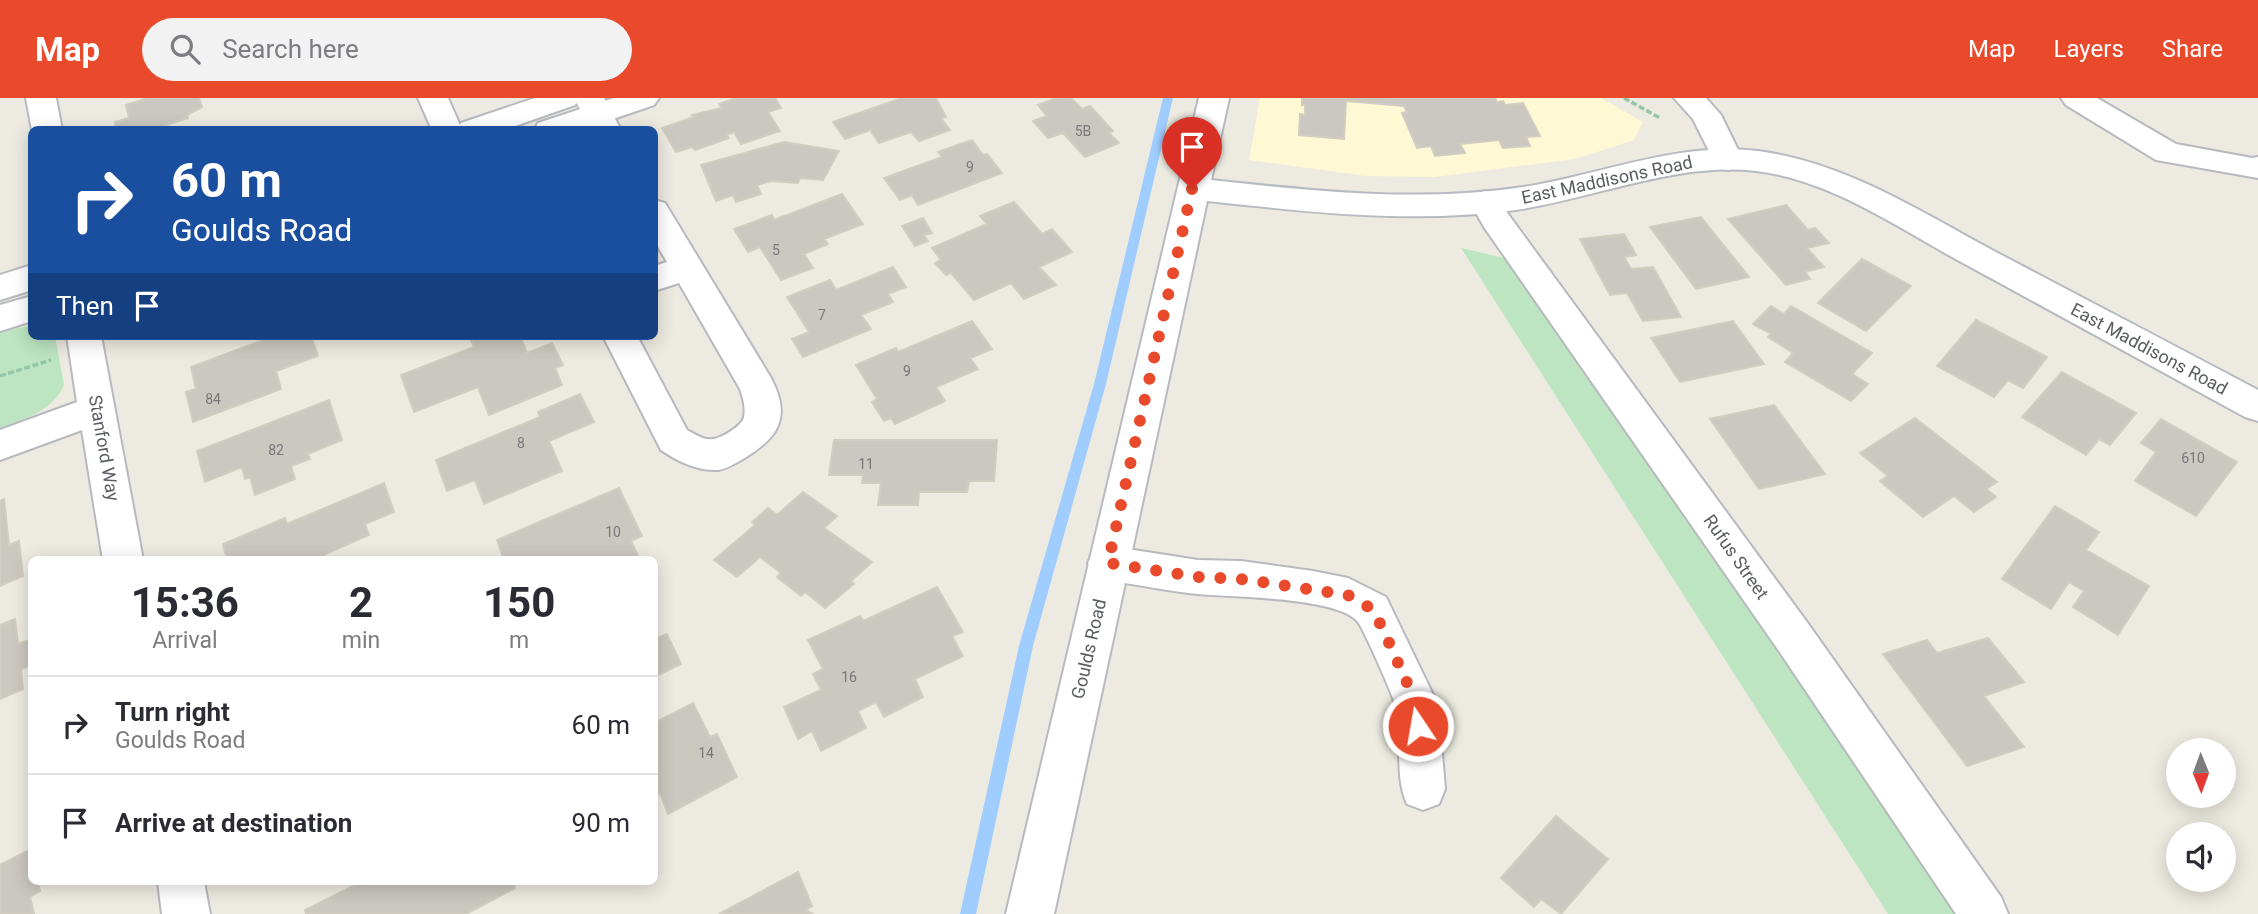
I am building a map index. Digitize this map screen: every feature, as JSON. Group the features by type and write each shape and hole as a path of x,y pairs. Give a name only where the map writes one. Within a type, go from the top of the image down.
{"street":[{"path":"41,98 46,126"},
{"path":"433,98 445,126"},
{"path":"512,123 565,98"},
{"path":"561,126 644,98"},
{"name":"Goulds Road","path":"1030,914 1214,98"},
{"path":"1689,98 1706,115 1728,160"},
{"path":"2076,98 2167,153 2254,169 2258,167"},
{"name":"East Maddisons Road","path":"1192,189 1296,200 1384,205 1486,202 1574,189 1666,165 1728,160 1784,166 1839,186 2258,407"},
{"name":"Rufus Street","path":"1486,202 1495,219 1794,638 1984,914"},
{"path":"622,340 674,440 692,451 718,455 753,435 762,421 763,406 758,388 658,218"},
{"path":"658,278 687,267"},
{"path":"0,288 28,278"},
{"path":"0,318 28,308"},
{"name":"Stanford Way","path":"85,340 122,556"},
{"path":"0,445 97,410"},
{"path":"1108,563 1348,595 1372,609 1417,705 1423,789"},
{"path":"182,885 187,914"}],"shaded area":[{"path":"1260,98 1601,98 1643,122 1634,140 1575,159 1435,177 1366,176 1249,160"}],"green space":[{"path":"1461,248 1518,261 1963,914 1888,914"},
{"path":"28,326 28,340 56,340 64,385 45,408 0,428 0,331"}],"building":[{"path":"148,98 199,98 202,107 187,115 188,118 163,126 116,126 115,122 129,118 126,105"},
{"path":"736,98 775,98 781,108 768,112 780,131 741,144 734,132 727,135 729,138 695,150 692,147 676,152 662,128 694,117 692,115 722,108 719,104"},
{"path":"902,98 936,98 946,117 941,118 950,130 919,141 911,132 879,143 870,130 845,139 833,122"},
{"path":"1056,98 1071,98 1082,109 1090,106 1113,131 1109,133 1119,143 1085,157 1063,133 1048,138 1033,121 1047,116 1038,105"},
{"path":"1302,98 1495,98 1497,102 1503,101 1505,105 1523,103 1540,136 1526,137 1530,146 1503,148 1499,140 1460,144 1465,153 1435,156 1431,146 1417,148 1402,113 1407,112 1404,106 1346,101 1344,139 1299,135 1300,114 1305,115"},
{"path":"972,140 1002,173 918,205 912,195 900,200 884,178 942,157 938,152"},
{"path":"784,142 839,151 823,180 800,178 798,183 771,181 757,185 761,194 736,202 733,195 716,201 701,165"},
{"path":"842,194 863,224 824,239 828,244 804,254 813,268 781,280 760,247 748,252 734,229 772,215 774,220"},
{"path":"1014,202 1042,234 1052,229 1072,252 1039,267 1056,285 1024,299 1011,283 974,300 951,273 946,275 935,263 941,260 932,248 987,224 980,216"},
{"path":"1786,205 1808,230 1815,228 1829,243 1807,248 1824,267 1805,272 1810,279 1786,285 1728,219"},
{"path":"1701,217 1749,277 1696,289 1650,227"},
{"path":"923,218 932,233 924,235 928,241 915,246 902,226"},
{"path":"1624,234 1636,255 1624,257 1631,269 1653,267 1681,317 1643,321 1627,293 1610,295 1580,239"},
{"path":"1862,259 1911,286 1866,331 1818,303"},
{"path":"893,267 906,287 888,294 893,302 861,315 871,329 803,357 792,339 809,332 787,297 830,280 836,290"},
{"path":"1771,306 1784,314 1791,306 1872,353 1852,374 1868,384 1851,401 1785,362 1793,353 1768,337 1771,334 1753,324"},
{"path":"1976,320 2047,357 2023,388 2008,380 1994,397 1937,366"},
{"path":"972,321 992,349 970,358 978,369 936,387 945,401 895,424 891,418 884,421 872,402 877,399 856,365 896,348 898,352"},
{"path":"1733,321 1764,364 1680,382 1651,338"},
{"path":"263,340 312,340 318,356 276,371 281,389 193,422 186,392 196,389 191,367"},
{"path":"471,340 522,340 527,353 552,343 563,365 555,368 562,385 489,415 478,387 414,412 401,375 474,347"},
{"path":"2062,372 2136,413 2110,445 2099,439 2086,455 2022,417"},
{"path":"580,394 594,422 549,441 562,471 484,504 475,480 447,491 436,460 540,417 538,412"},
{"path":"329,400 342,440 308,454 310,459 291,466 295,479 255,495 250,477 245,479 242,467 205,482 197,451"},
{"path":"1774,405 1825,474 1759,489 1710,419"},
{"path":"1915,418 1997,482 1986,489 1996,497 1974,512 1954,496 1923,517 1880,481 1888,476 1860,453"},
{"path":"2161,419 2237,462 2196,516 2135,481 2156,452 2141,443"},
{"path":"834,440 997,440 994,481 969,481 967,492 919,492 918,505 878,505 881,483 862,483 863,475 829,475"},
{"path":"384,483 394,512 365,524 369,535 326,556 226,556 223,544 285,518 287,524"},
{"path":"619,488 642,536 631,541 638,556 503,556 497,540"},
{"path":"803,492 837,516 824,528 872,562 851,581 854,584 825,608 805,592 801,596 777,577 781,573 760,557 737,577 714,560 755,525 752,522 768,508 777,515"},
{"path":"4,499 9,545 19,541 23,576 0,586 0,501"},
{"path":"2055,506 2099,532 2086,550 2149,586 2118,635 2073,607 2084,591 2069,582 2051,609 2002,579"},
{"path":"937,587 963,632 952,636 963,656 915,679 923,697 884,717 876,702 858,711 866,728 821,751 812,731 798,739 784,707 821,690 813,674 823,669 808,640 860,616 863,621"},
{"path":"15,619 18,644 28,640 28,666 21,669 23,689 0,699 0,625"},
{"path":"667,634 681,664 658,675 658,637"},
{"path":"1988,638 2024,682 1984,696 2024,747 1967,766 1883,654 1927,640 1937,653"},
{"path":"693,703 710,737 717,734 737,777 668,814 660,793 658,794 658,721"},
{"path":"1556,816 1608,859 1561,914 1541,899 1534,907 1501,878"},
{"path":"28,851 28,885 39,885 40,891 30,897 34,914 0,914 0,865"},
{"path":"798,872 812,906 806,910 813,914 719,914"},
{"path":"355,885 514,885 515,888 466,914 306,914 305,910"}],"waterway":[{"path":"968,914 1026,646 1100,384 1168,98"}],"route":[{"path":"1192,189 1108,563 1348,595 1372,609 1382,627 1417,705 1418,726"}]}
